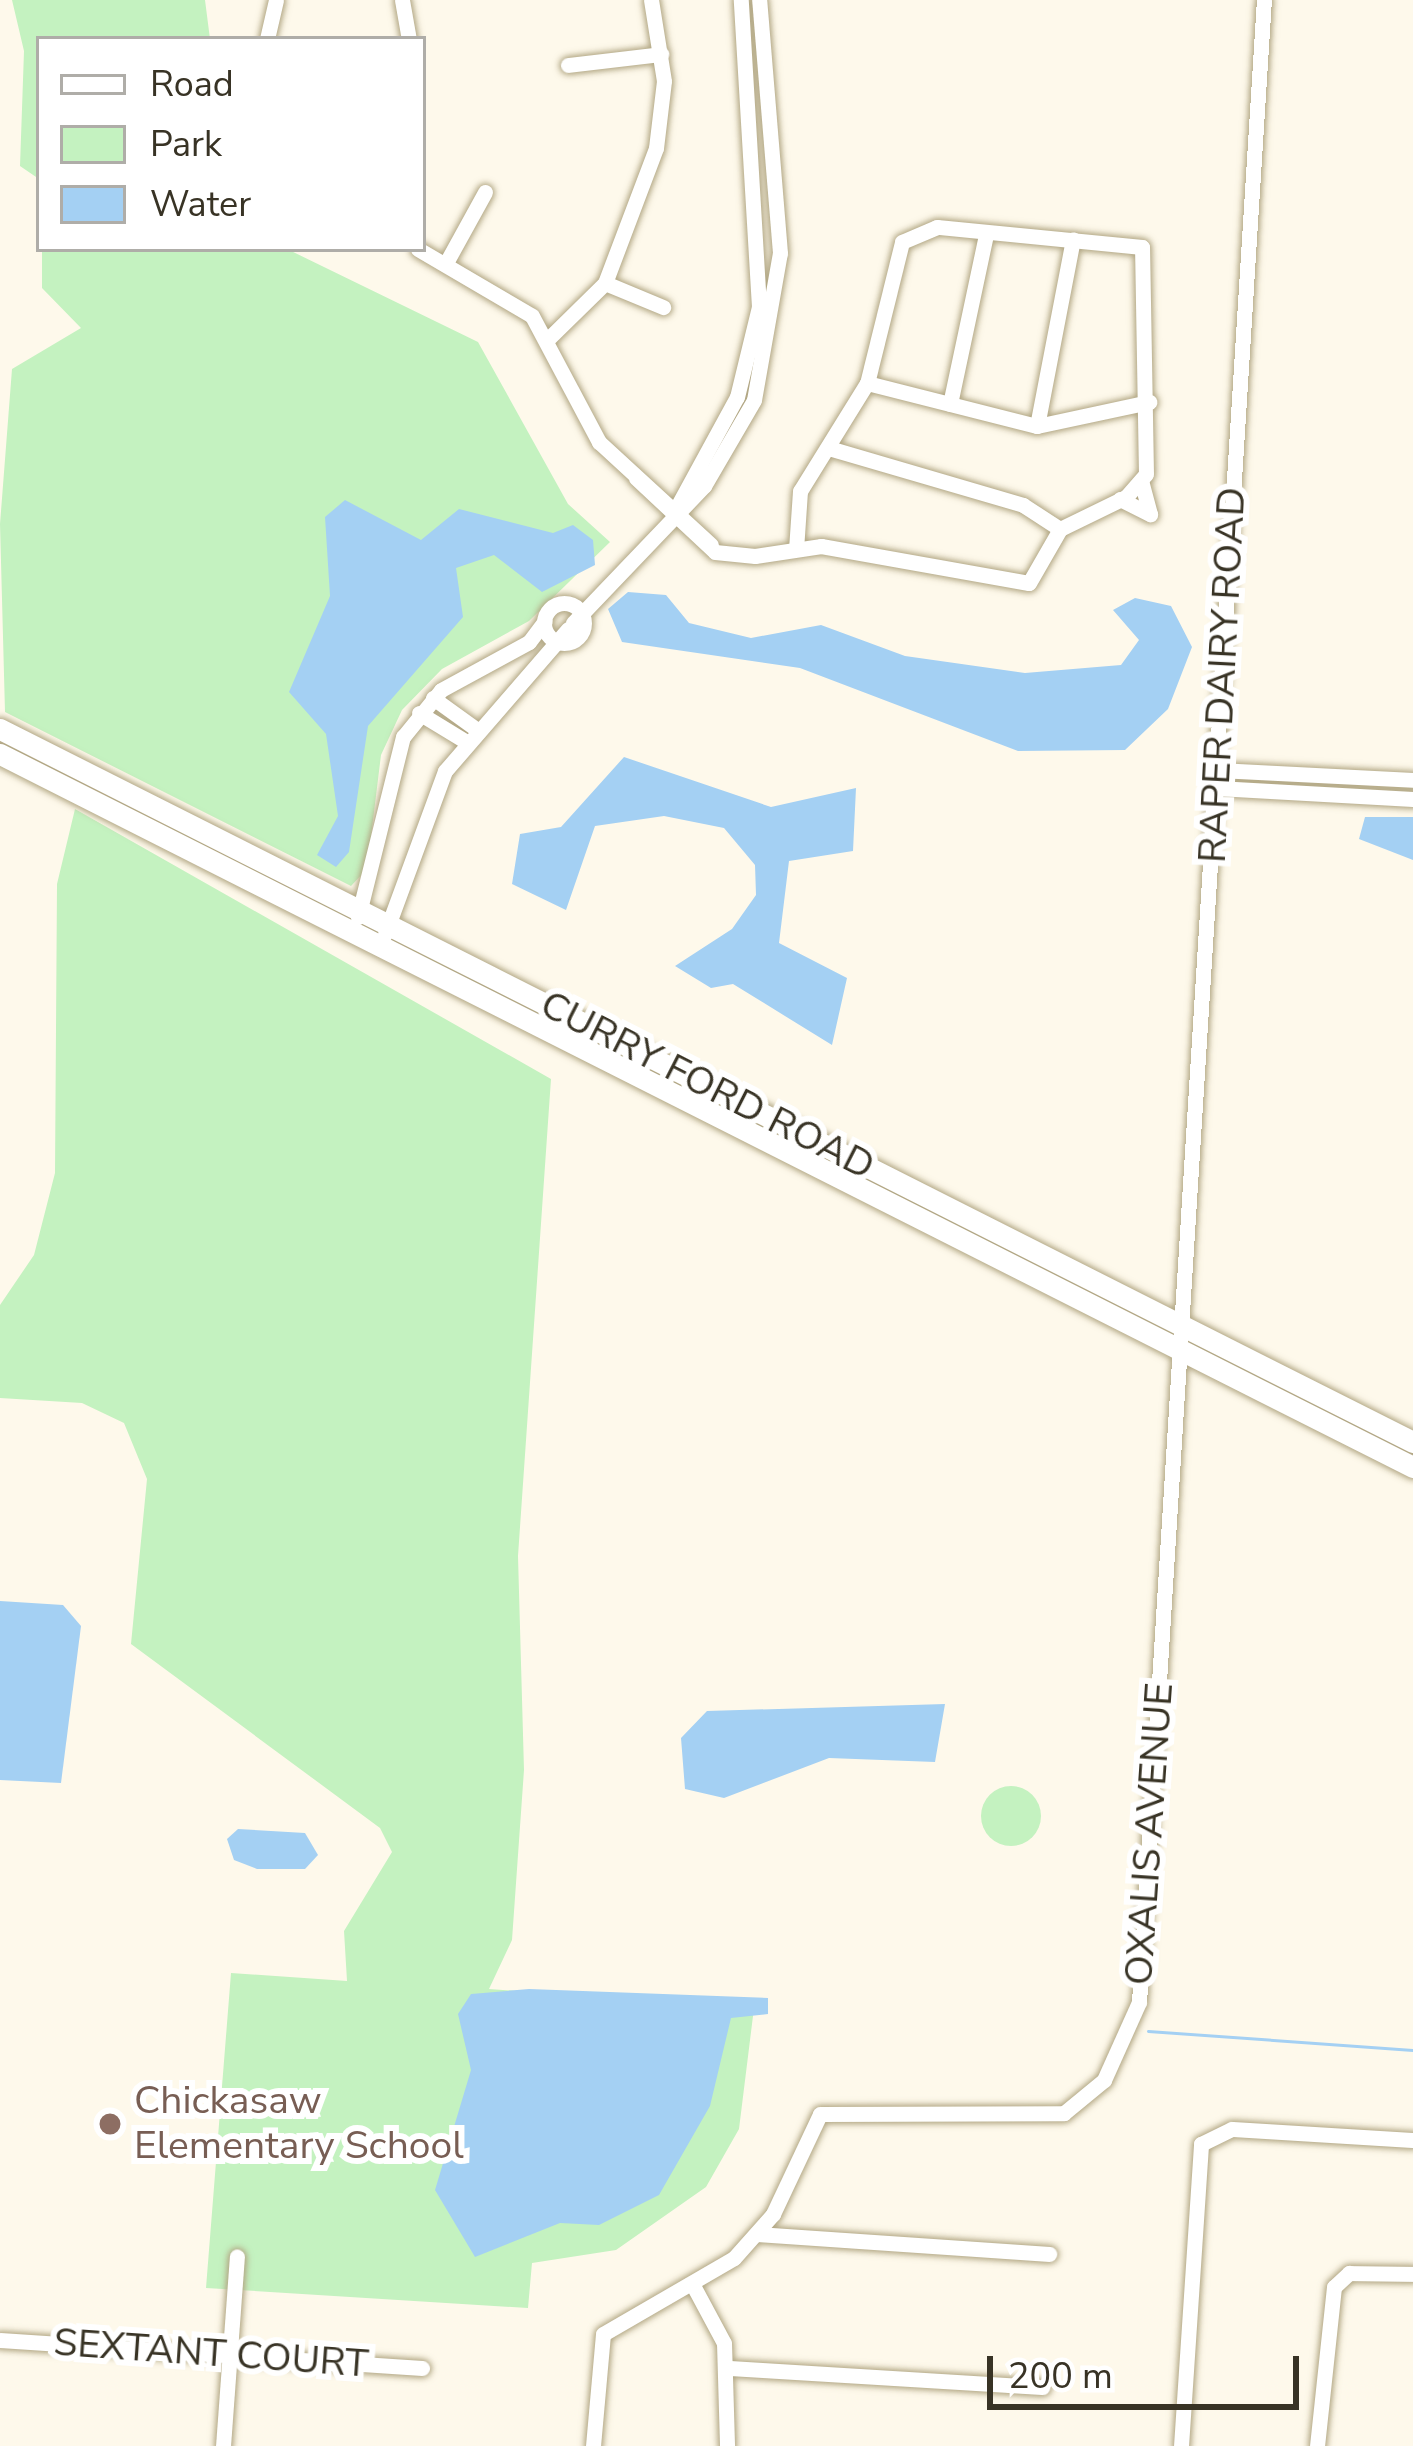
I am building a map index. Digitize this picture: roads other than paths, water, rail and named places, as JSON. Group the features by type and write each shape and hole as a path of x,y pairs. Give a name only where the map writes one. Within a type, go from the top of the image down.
{"main road":[{"name":"CURRY FORD ROAD","path":"0,729 359,910 375,935"},
{"path":"0,739 131,795"},
{"name":"CURRY FORD ROAD","path":"0,754 687,1089 950,1209 1413,1442"},
{"name":"CURRY FORD ROAD","path":"687,1089 837,1176 1407,1459"},
{"path":"837,1176 932,1214 950,1209"},
{"path":"968,1243 986,1237 1100,1283"}],"street":[{"path":"267,36 267,21 276,0"},
{"path":"402,0 408,36"},
{"path":"549,338 605,283 656,148 661,54 651,0"},
{"path":"741,0 753,26"},
{"path":"375,935 431,804 471,735 674,510 737,397 759,307 753,26 759,0"},
{"name":"RAPER DAIRY ROAD","path":"1180,1350 1264,0"},
{"path":"568,65 661,54"},
{"path":"446,262 485,192"},
{"path":"796,549 800,491 832,449 867,383 902,242 937,227 1132,241 1150,266 1150,402 1141,480 1150,514 1120,500"},
{"path":"950,404 986,233"},
{"path":"1037,425 1073,239"},
{"path":"424,252 508,296 549,338 599,442 716,552 796,549 1019,586 1060,529 1120,500 1141,480"},
{"path":"605,283 663,307"},
{"path":"867,383 1037,425 1150,402"},
{"path":"832,449 1022,506 1060,529"},
{"path":"375,935 359,910 383,844 393,764 419,713 433,698 529,642 554,605 570,622"},
{"path":"544,621 570,622"},
{"path":"433,698 471,735"},
{"path":"419,713 471,735"},
{"path":"1218,770 1413,780"},
{"path":"1216,788 1413,799"},
{"name":"OXALIS AVENUE","path":"593,2446 603,2333 694,2289 757,2234 827,2110 1052,2116 1086,2099 1112,2062 1141,1988 1180,1350"},
{"path":"1180,2446 1201,2144 1232,2129 1413,2140"},
{"path":"757,2234 1049,2254"},
{"path":"223,2446 237,2257"},
{"path":"1317,2446 1334,2287 1348,2272 1413,2274"},
{"path":"694,2289 729,2368 727,2446"},
{"name":"SEXTANT COURT","path":"0,2340 422,2368"},
{"path":"729,2368 1042,2387"}],"water":[{"path":"345,500 421,540 459,509 553,533 573,525 593,540 595,565 542,592 494,555 456,568 463,617 368,726 349,852 336,867 317,855 338,816 326,734 289,692 330,596 325,517"},
{"path":"628,592 666,595 689,623 751,638 821,625 905,656 1025,673 1121,665 1139,640 1113,610 1135,598 1171,606 1192,647 1168,709 1125,750 1018,751 800,668 622,642 608,609"},
{"path":"624,757 771,807 856,788 853,851 789,861 779,943 847,978 832,1045 733,984 711,988 675,966 732,929 756,895 755,865 724,828 664,816 595,826 566,910 512,884 520,834 561,827"},
{"path":"1365,817 1413,817 1413,860 1359,839"},
{"path":"0,1601 63,1605 81,1626 61,1783 0,1780"},
{"path":"945,1704 935,1762 829,1758 724,1798 685,1789 681,1738 707,1711"},
{"path":"238,1829 305,1833 318,1855 305,1869 257,1869 234,1860 227,1839"},
{"path":"529,1989 768,1998 768,2014 731,2018 710,2106 659,2195 599,2225 560,2223 475,2257 435,2190 471,2070 458,2014 471,1994"}],"waterway":[{"path":"1148,2031 1413,2050"}],"place":[{"name":"Chickasaw Elementary School","path":"110,2124"}]}
